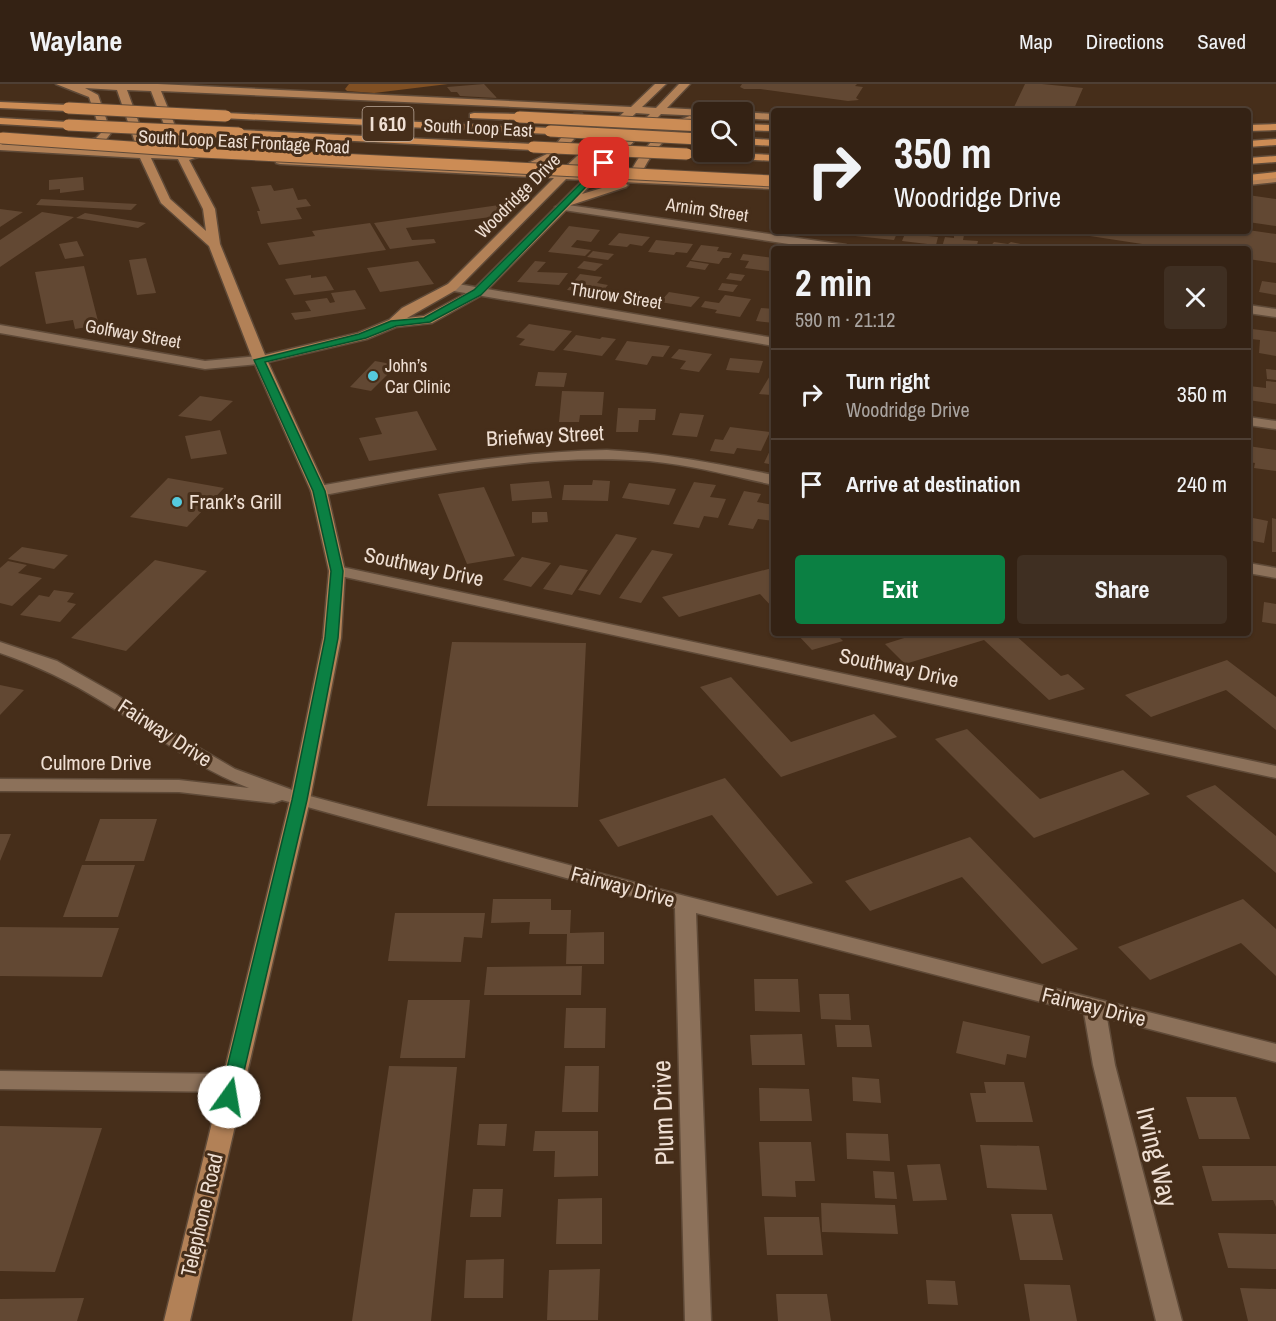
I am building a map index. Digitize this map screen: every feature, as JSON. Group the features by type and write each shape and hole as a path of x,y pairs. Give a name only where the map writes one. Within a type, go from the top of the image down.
{"highway":[{"name":"South Loop East","path":"0,105 693,139"},
{"path":"226,116 519,117 693,125"},
{"name":"South Loop East","path":"0,121 771,158"},
{"path":"1251,128 1276,126"},
{"path":"753,127 771,128"},
{"path":"1,141 771,181"},
{"path":"753,141 771,142"},
{"path":"1251,144 1276,142"},
{"path":"1251,161 1276,159"},
{"path":"1251,171 1276,169"}],"main road":[{"path":"62,84 154,86 693,113"},
{"path":"63,150 93,143 100,140 106,133 93,95 68,84"},
{"name":"Woodridge Drive","path":"394,323 407,311 452,287 561,177 661,84"},
{"name":"Woodridge Drive","path":"260,360 362,336 394,323 427,320 478,292 685,84"},
{"name":"Telephone Road","path":"121,85 145,155 165,201 214,244"},
{"name":"Telephone Road","path":"154,86 182,156 209,209 214,244 260,360 319,491 337,571 332,638 300,800 177,1321"},
{"path":"511,174 539,164 555,155 578,123 578,116 568,107"},
{"path":"753,116 771,117"},
{"path":"648,182 637,171 642,160 671,126 693,118"},
{"name":"South Loop East Frontage Road","path":"1,141 63,150 145,155 648,182 771,186"},
{"path":"511,174 535,185 541,191 542,197"},
{"path":"1251,180 1276,177"},
{"path":"563,205 614,187 648,182"}],"street":[{"name":"Arnim Street","path":"563,205 827,246"},
{"name":"Thurow Street","path":"452,287 771,341"},
{"path":"1251,309 1276,313"},
{"name":"Golfway Street","path":"0,329 205,365 260,360"},
{"path":"1251,421 1276,425"},
{"name":"Briefway Street","path":"319,491 480,462 572,454 650,457 771,479"},
{"path":"1251,569 1276,573"},
{"name":"Southway Drive","path":"337,571 1276,772"},
{"name":"Fairway Drive","path":"0,646 51,665 111,699 163,735 228,773 300,800 685,903 1276,1053"},
{"name":"Culmore Drive","path":"0,785 179,786 300,800"},
{"name":"Plum Drive","path":"685,903 698,1321"},
{"name":"Irving Way","path":"1094,1007 1104,1065 1169,1321"},
{"path":"0,1080 232,1083"}],"shaded area":[{"path":"349,84 448,84 374,93 347,91 345,89"}],"building":[{"path":"484,84 497,98 460,96 457,92 451,92 447,87"},
{"path":"742,84 857,84 855,86 863,87 856,98 859,100 848,101 760,89 744,89 740,87"},
{"path":"1025,84 1083,88 1074,108 1014,107"},
{"path":"83,177 84,190 60,193 60,189 49,190 49,180"},
{"path":"271,185 274,191 293,188 298,200 306,199 311,206 296,208 302,219 261,224 257,211 260,211 251,187"},
{"path":"1251,195 1276,199 1276,226 1251,222"},
{"path":"41,199 137,204 131,210 36,205"},
{"path":"506,204 513,214 406,228 412,240 434,239 436,243 390,249 374,223"},
{"path":"0,209 23,212 0,227"},
{"path":"42,212 74,217 0,267 0,240"},
{"path":"85,213 146,223 138,228 76,218"},
{"path":"370,223 386,250 279,265 267,243 315,236 312,231"},
{"path":"569,226 600,230 591,242 577,240 571,247 591,250 585,256 548,252"},
{"path":"1251,230 1276,234 1276,263 1251,259 1251,246 1155,246 1077,234 1251,234"},
{"path":"619,233 650,237 642,246 608,245"},
{"path":"856,234 897,234 894,240 855,236"},
{"path":"905,234 938,237 936,245 902,241"},
{"path":"954,234 964,235 963,240 978,241 977,246 942,246 945,237 954,238"},
{"path":"656,240 693,244 687,253 676,252 674,255 648,252"},
{"path":"77,241 84,256 65,259 59,244"},
{"path":"994,242 1008,244 1011,242 1030,246 991,246"},
{"path":"701,245 719,247 717,251 732,253 729,258 723,258 719,264 691,260"},
{"path":"593,251 614,254 608,260 587,257"},
{"path":"743,254 771,258 771,267 769,271 745,268 749,261 740,260"},
{"path":"146,258 156,293 137,295 129,260"},
{"path":"418,261 434,284 380,292 367,268"},
{"path":"535,261 546,262 537,272 568,273 559,285 517,282"},
{"path":"584,261 603,264 595,271 577,268"},
{"path":"690,261 709,264 705,270 686,267"},
{"path":"84,266 99,325 75,329 73,320 46,324 35,272"},
{"path":"730,273 745,275 741,281 726,279"},
{"path":"580,274 602,277 597,283 608,285 600,294 567,290"},
{"path":"311,275 311,278 326,276 334,290 294,295 285,279"},
{"path":"1262,281 1276,283 1276,295 1259,292"},
{"path":"722,283 738,285 733,292 718,290"},
{"path":"355,290 366,309 295,320 291,313 311,311 305,301 327,298 330,303 335,302 331,293"},
{"path":"616,291 640,291 639,299 615,299"},
{"path":"669,292 700,297 691,307 660,302"},
{"path":"725,295 751,299 740,317 715,313 717,310 701,307 705,301 719,303"},
{"path":"761,308 771,309 771,323 756,321"},
{"path":"529,324 572,331 554,351 519,345 525,339 516,337"},
{"path":"1252,329 1276,332 1276,356 1259,353 1260,340 1251,339"},
{"path":"576,335 616,339 602,356 563,350"},
{"path":"627,341 670,346 663,357 652,356 647,365 615,360"},
{"path":"679,349 712,354 699,372 680,369 686,361 671,358"},
{"path":"730,358 763,361 759,373 726,370"},
{"name":"John’s Car Clinic","path":"375,361 397,365 371,391 350,387"},
{"path":"1266,369 1276,370 1276,380 1267,379"},
{"path":"538,372 567,373 564,387 535,386"},
{"path":"771,374 771,395 759,394"},
{"path":"1266,381 1276,382 1276,404 1251,400 1251,386 1266,388"},
{"path":"562,391 604,392 602,415 580,415 579,422 559,422"},
{"path":"200,396 233,401 211,421 178,416"},
{"path":"618,408 656,409 655,420 639,420 638,432 616,432"},
{"path":"417,411 437,450 369,461 359,438 382,434 375,418"},
{"path":"680,413 704,415 697,437 672,435"},
{"path":"730,427 770,432 761,451 737,448 734,454 710,451 715,439 723,440"},
{"path":"220,430 227,454 191,459 185,436"},
{"path":"1251,446 1276,450 1276,471 1254,468 1255,463 1251,462"},
{"path":"771,448 771,464 764,463"},
{"name":"Frank’s Grill","path":"168,478 224,488 187,527 130,517"},
{"path":"593,480 610,481 608,501 562,500 564,485 592,485"},
{"path":"549,481 552,498 512,501 510,484"},
{"path":"694,482 716,485 710,497 726,499 718,518 704,516 699,528 673,524"},
{"path":"629,483 676,489 669,505 622,498"},
{"path":"484,487 515,556 467,564 438,494"},
{"path":"744,491 761,494 757,502 771,504 771,521 758,519 753,529 728,525"},
{"path":"532,512 547,512 548,522 532,523"},
{"path":"1251,518 1268,521 1264,543 1251,541"},
{"path":"1272,518 1276,519 1276,552 1272,552"},
{"path":"616,534 637,538 600,595 578,590"},
{"path":"22,547 68,555 54,569 8,559"},
{"path":"652,550 673,554 641,603 619,598"},
{"path":"522,557 551,563 531,587 503,580"},
{"path":"155,560 207,571 126,651 71,638"},
{"path":"8,561 27,565 18,573 42,578 12,606 0,603 0,568"},
{"path":"560,565 588,570 572,595 543,589"},
{"path":"771,568 771,606 760,594 679,617 662,597"},
{"path":"54,590 74,593 67,602 76,604 60,622 20,615 39,595 49,597"},
{"path":"1264,602 1276,604 1276,624 1262,622"},
{"path":"799,636 838,636 843,641 812,650"},
{"path":"910,636 1016,636 1061,676 1068,674 1085,689 1049,700 984,640 905,664 885,644"},
{"path":"452,642 586,643 578,807 427,806"},
{"path":"1227,660 1276,697 1276,730 1226,690 1151,717 1125,695"},
{"path":"731,677 791,742 874,714 897,737 781,777 700,687"},
{"path":"0,685 24,690 0,715"},
{"path":"967,729 1040,799 1123,770 1150,794 1034,838 935,739"},
{"path":"725,778 813,883 777,896 712,815 618,847 599,820"},
{"path":"1215,785 1276,836 1276,873 1186,796"},
{"path":"100,819 157,819 144,861 85,861"},
{"path":"0,834 11,834 0,861"},
{"path":"970,837 1078,949 1042,964 962,877 870,911 845,881"},
{"path":"82,865 135,865 118,917 63,917"},
{"path":"493,899 551,899 551,910 571,910 570,933 604,932 604,964 566,964 567,934 529,934 530,922 491,923"},
{"path":"1243,899 1276,929 1276,976 1241,943 1150,980 1118,947"},
{"path":"395,913 485,913 482,938 464,937 461,962 388,961"},
{"path":"0,927 119,928 102,977 0,976"},
{"path":"582,966 581,995 484,995 487,967"},
{"path":"754,979 798,979 800,1012 755,1011"},
{"path":"819,994 849,994 851,1020 821,1019"},
{"path":"408,1000 470,1000 465,1058 400,1058"},
{"path":"566,1008 606,1008 605,1048 564,1048"},
{"path":"963,1021 1030,1036 1026,1058 1007,1054 1005,1065 956,1053"},
{"path":"835,1025 869,1025 872,1047 837,1047"},
{"path":"802,1034 805,1065 752,1065 750,1035"},
{"path":"389,1066 457,1067 431,1321 352,1321"},
{"path":"565,1066 599,1066 598,1112 562,1112"},
{"path":"852,1077 879,1079 881,1103 853,1101"},
{"path":"984,1082 1024,1082 1033,1122 976,1122 970,1093 986,1093"},
{"path":"759,1088 809,1089 812,1121 760,1121"},
{"path":"1186,1097 1236,1097 1250,1139 1199,1139"},
{"path":"479,1124 507,1124 505,1146 477,1145"},
{"path":"0,1126 102,1128 55,1272 0,1271"},
{"path":"535,1131 598,1131 598,1176 554,1177 555,1151 533,1151"},
{"path":"846,1133 888,1134 890,1161 847,1159"},
{"path":"759,1142 811,1142 815,1181 795,1181 796,1197 762,1196"},
{"path":"980,1145 1039,1146 1047,1190 987,1188"},
{"path":"940,1164 947,1200 913,1201 907,1165"},
{"path":"1202,1166 1276,1166 1276,1207 1273,1200 1212,1201"},
{"path":"873,1171 894,1172 897,1199 875,1198"},
{"path":"473,1189 503,1189 501,1217 470,1217"},
{"path":"602,1198 602,1244 556,1244 558,1199"},
{"path":"821,1203 895,1205 898,1234 822,1232"},
{"path":"1011,1214 1052,1214 1063,1260 1020,1260"},
{"path":"764,1217 819,1217 823,1255 767,1255"},
{"path":"1218,1233 1276,1234 1276,1269 1228,1268"},
{"path":"504,1259 503,1298 464,1298 466,1260"},
{"path":"600,1269 598,1320 547,1320 549,1270"},
{"path":"926,1280 955,1281 958,1305 928,1304"},
{"path":"1024,1284 1070,1285 1077,1321 1030,1321"},
{"path":"1240,1288 1276,1289 1276,1321 1248,1321"},
{"path":"776,1294 827,1294 831,1321 778,1321"},
{"path":"84,1298 77,1321 0,1321 0,1299"}],"place":[{"name":"John’s Car Clinic","path":"373,376"},
{"name":"Frank’s Grill","path":"177,502"}],"route":[{"path":"229,1097 300,800 332,638 337,571 319,491 260,360 362,336 394,323 427,320 478,292 604,163"}]}
